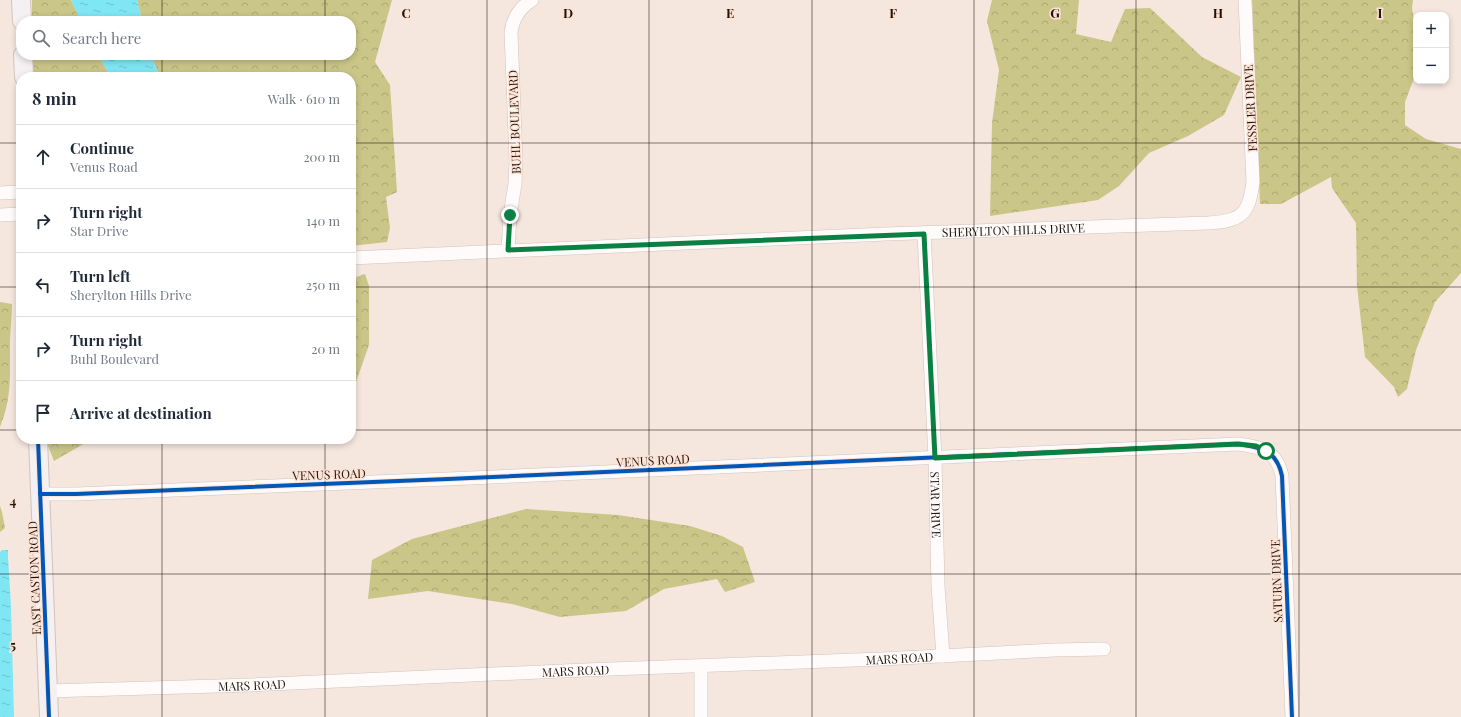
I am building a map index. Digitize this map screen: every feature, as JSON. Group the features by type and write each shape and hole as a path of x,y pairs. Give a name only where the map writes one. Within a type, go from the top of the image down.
{"street":[{"path":"21,0 22,16"},
{"name":"BUHL BOULEVARD","path":"508,250 516,162 511,32 515,17 521,9 532,0"},
{"name":"FESSLER DRIVE","path":"1243,214 1251,197 1253,182 1245,0"},
{"path":"23,60 24,72"},
{"path":"0,194 16,192"},
{"path":"0,215 16,214"},
{"name":"SHERYLTON HILLS DRIVE","path":"356,258 508,250 1208,224 1230,220 1243,214"},
{"name":"STAR DRIVE","path":"924,234 935,458 938,586 943,656"},
{"name":"EAST CASTON ROAD","path":"38,444 49,717"},
{"name":"VENUS ROAD","path":"40,494 448,480 1238,444 1256,446 1266,451"},
{"name":"SATURN DRIVE","path":"1266,451 1272,455 1277,462 1282,476 1292,717"},
{"name":"MARS ROAD","path":"48,692 250,685 1104,649"},
{"path":"701,666 702,717"}],"green space":[{"path":"32,0 71,0 79,16 32,16"},
{"path":"137,0 392,0 375,62 390,85 397,192 386,197 390,228 387,242 356,245 356,72 158,72 153,60 356,60 356,16 141,16"},
{"path":"992,0 1079,0 1076,34 1111,42 1125,9 1150,8 1202,57 1241,77 1224,115 1188,136 1149,153 1119,186 1098,200 990,216 992,123 999,70 987,21"},
{"path":"1252,0 1413,0 1413,81 1405,102 1405,125 1426,139 1461,149 1461,273 1435,302 1416,350 1407,389 1398,397 1394,387 1365,357 1357,286 1356,223 1332,188 1331,177 1281,204 1260,204"},
{"path":"33,60 101,60 108,72 33,72"},
{"path":"365,274 369,286 369,345 356,382 356,277"},
{"path":"0,302 12,304 10,386 7,406 0,427"},
{"path":"48,444 83,444 54,461"},
{"path":"0,506 5,528 0,532"},
{"path":"526,509 618,515 690,526 722,536 743,547 755,582 725,592 717,579 664,589 626,611 560,617 512,604 428,591 368,599 372,560 412,539"}],"water":[{"path":"71,0 137,0 141,16 79,16"},
{"path":"101,60 153,60 158,72 108,72"},
{"path":"2,550 8,550 14,717 0,717 0,552"}],"cycle path":[{"path":"38,444 49,717"},
{"path":"40,494 76,494 448,479 1238,444 1247,445 1261,449 1272,456 1280,468 1282,476 1292,717"}],"route":[{"path":"510,215 508,250 886,234 924,234 935,458 1238,444 1256,446 1266,451"}]}
